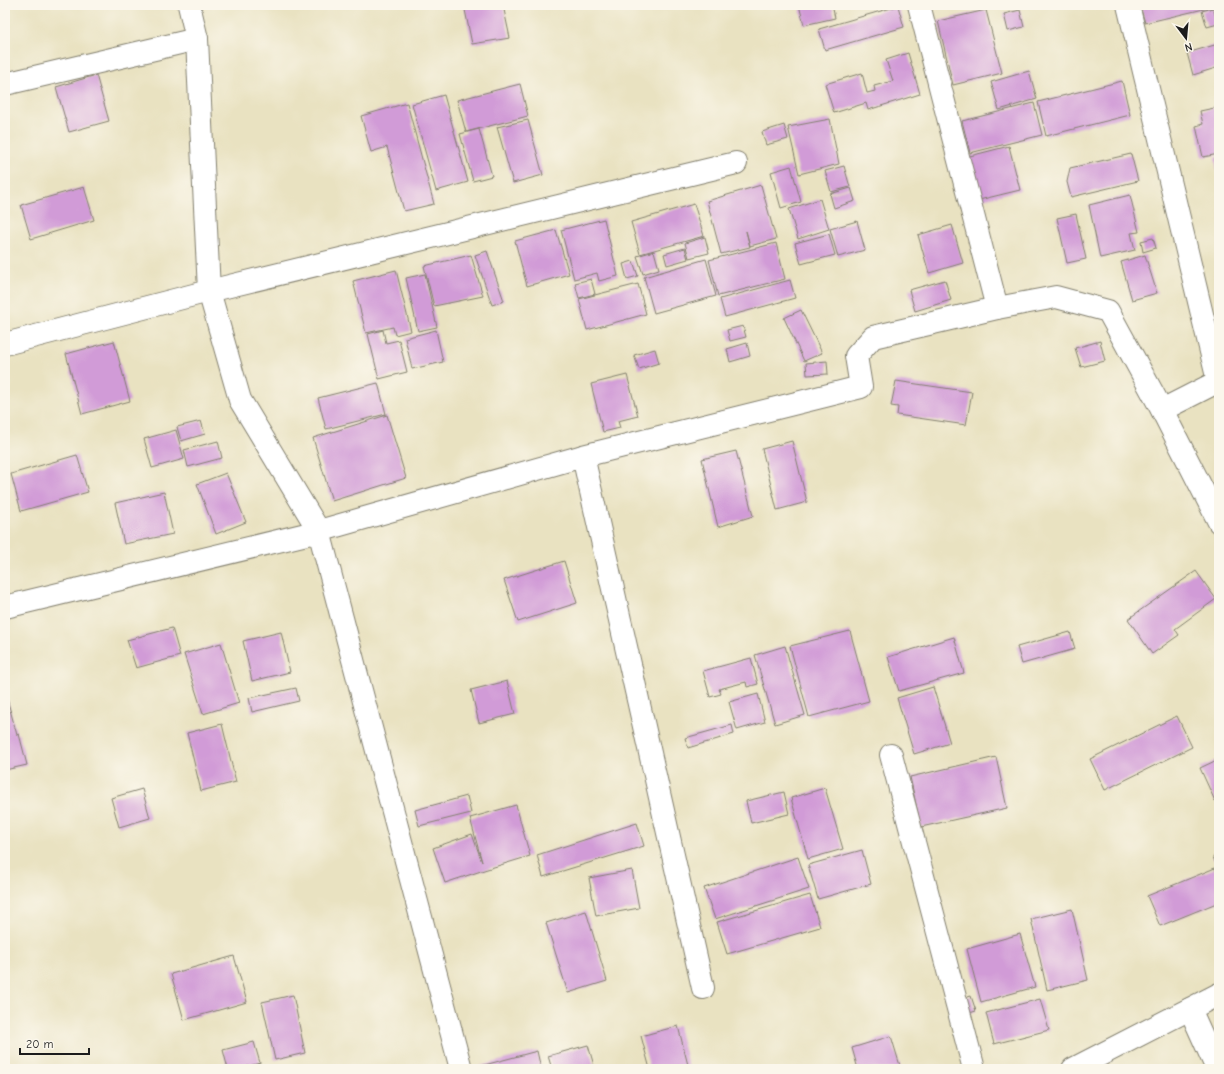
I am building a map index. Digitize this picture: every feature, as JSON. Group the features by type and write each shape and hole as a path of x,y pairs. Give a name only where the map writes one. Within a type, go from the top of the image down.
{"street":[{"path":"189,5 197,39 209,291 240,400 319,531 461,1069"},
{"path":"919,5 997,308"},
{"path":"1128,5 1219,381 1162,410"},
{"path":"5,84 197,39"},
{"path":"5,344 209,291 736,163"},
{"path":"5,607 319,531 583,456 861,387 856,356 873,337 997,308 1056,297 1108,311 1162,410 1219,522"},
{"path":"583,456 703,988"},
{"path":"891,755 974,1069"},
{"path":"1073,1069 1219,994"},
{"path":"1190,1009 1217,1069"}],"building":[{"path":"464,5 503,5 510,38 472,44"},
{"path":"799,5 832,5 835,18 804,25"},
{"path":"978,5 992,5 992,6 979,9"},
{"path":"1212,5 1212,7 1145,23 1140,6"},
{"path":"898,6 904,27 825,50 819,29"},
{"path":"1213,8 1218,24 1207,27 1202,11"},
{"path":"986,10 1002,73 953,85 938,21"},
{"path":"1020,10 1024,27 1008,31 1004,14"},
{"path":"1218,44 1219,67 1193,75 1187,53"},
{"path":"908,53 920,94 868,110 866,103 834,113 825,84 862,73 867,93 875,91 874,86 893,81 886,60"},
{"path":"1029,71 1037,99 999,110 991,82"},
{"path":"96,75 109,121 69,132 56,87"},
{"path":"1122,81 1130,115 1046,136 1038,102"},
{"path":"520,84 528,116 466,132 457,100"},
{"path":"444,95 468,182 436,191 412,104"},
{"path":"407,103 434,204 404,211 387,147 371,152 361,116"},
{"path":"1034,103 1042,135 970,153 962,121"},
{"path":"1219,107 1219,154 1203,157 1196,126 1203,124 1200,111"},
{"path":"830,119 839,164 799,174 788,127"},
{"path":"528,120 543,175 513,183 497,127"},
{"path":"784,125 788,139 766,145 762,132"},
{"path":"479,129 492,176 473,181 460,134"},
{"path":"1009,146 1020,190 979,200 962,158"},
{"path":"1131,154 1138,181 1071,197 1067,182 1070,168"},
{"path":"1219,157 1219,175 1218,175 1215,158"},
{"path":"791,166 801,202 781,208 771,172"},
{"path":"844,166 850,187 831,192 825,171"},
{"path":"761,185 776,239 750,246 746,231 750,247 721,254 707,201"},
{"path":"84,187 94,220 31,239 21,205"},
{"path":"851,188 855,201 834,208 830,194"},
{"path":"1130,195 1139,232 1131,233 1135,250 1100,258 1089,205"},
{"path":"820,199 829,229 798,239 789,209"},
{"path":"694,204 704,236 640,254 631,222"},
{"path":"1076,214 1086,259 1067,263 1057,218"},
{"path":"604,219 618,276 599,281 597,273 574,279 561,230"},
{"path":"857,221 865,250 838,257 830,229"},
{"path":"952,225 963,263 929,273 918,235"},
{"path":"556,230 569,274 527,286 515,241"},
{"path":"829,234 835,255 801,264 795,243"},
{"path":"705,237 709,253 689,258 685,243"},
{"path":"1153,238 1156,248 1143,252 1141,241"},
{"path":"776,243 785,279 718,296 709,260"},
{"path":"685,248 688,259 667,265 664,254"},
{"path":"487,251 504,301 492,305 475,255"},
{"path":"654,251 659,269 643,274 637,256"},
{"path":"471,255 483,296 434,306 424,266"},
{"path":"1145,255 1157,293 1132,300 1121,262"},
{"path":"706,259 716,296 654,313 644,277"},
{"path":"633,261 638,276 627,279 623,264"},
{"path":"396,270 411,331 395,335 393,327 366,333 353,281"},
{"path":"425,274 437,327 418,331 406,278"},
{"path":"591,279 595,294 579,298 575,283"},
{"path":"790,280 795,298 725,317 720,299"},
{"path":"945,280 951,300 915,311 909,290"},
{"path":"638,284 646,314 587,330 579,299"},
{"path":"801,310 822,353 804,361 784,318"},
{"path":"743,326 746,337 730,341 727,330"},
{"path":"383,330 386,343 399,340 407,372 379,379 368,334"},
{"path":"436,330 443,362 412,369 405,338"},
{"path":"114,341 130,401 82,414 66,354"},
{"path":"1100,341 1105,361 1081,367 1075,348"},
{"path":"747,343 750,356 730,362 727,349"},
{"path":"655,349 659,363 639,369 634,355"},
{"path":"827,361 828,374 807,375 806,363"},
{"path":"627,375 638,416 618,421 620,428 603,432 591,384"},
{"path":"896,381 972,392 966,425 897,415 898,407 891,406"},
{"path":"378,383 386,414 326,429 318,398"},
{"path":"387,415 406,478 332,501 313,438"},
{"path":"201,421 205,434 181,441 177,427"},
{"path":"176,430 184,459 152,468 144,439"},
{"path":"218,441 222,458 188,467 184,450"},
{"path":"792,441 807,502 777,510 762,449"},
{"path":"736,451 753,516 718,527 702,459"},
{"path":"77,455 88,492 21,511 11,474"},
{"path":"226,473 246,522 216,534 197,484"},
{"path":"164,492 173,534 124,544 115,503"},
{"path":"564,561 577,603 518,622 504,580"},
{"path":"1196,571 1216,599 1175,629 1179,635 1152,654 1128,619"},
{"path":"172,628 180,656 136,668 127,640"},
{"path":"850,631 869,701 809,717 790,646"},
{"path":"281,632 290,672 252,681 243,641"},
{"path":"1070,632 1075,649 1022,664 1017,647"},
{"path":"954,637 964,673 899,691 888,657"},
{"path":"221,643 239,703 203,714 184,654"},
{"path":"785,646 805,715 775,724 755,655"},
{"path":"751,658 758,684 747,687 746,682 719,689 721,694 710,697 703,671"},
{"path":"507,681 515,714 479,723 471,690"},
{"path":"933,687 950,743 914,754 897,698"},
{"path":"296,688 299,701 252,712 249,698"},
{"path":"758,694 765,722 737,730 729,702"},
{"path":"5,695 17,735 19,734 27,765 5,770"},
{"path":"1177,716 1192,747 1105,790 1090,759"},
{"path":"222,724 236,782 201,791 187,733"},
{"path":"732,725 734,734 688,748 685,738"},
{"path":"996,757 1007,808 921,827 910,777"},
{"path":"1219,759 1219,799 1215,801 1200,768"},
{"path":"825,788 843,849 808,859 791,798"},
{"path":"142,789 150,818 119,827 111,798"},
{"path":"784,792 789,814 751,823 746,801"},
{"path":"467,796 471,813 419,826 415,810"},
{"path":"516,805 530,856 445,883 433,848 472,834 482,862 470,818"},
{"path":"637,823 644,846 543,877 537,855"},
{"path":"862,850 871,884 818,899 808,865"},
{"path":"1219,855 1219,871 1213,857"},
{"path":"798,857 809,889 715,919 704,888"},
{"path":"1215,868 1219,878 1219,902 1160,926 1147,896"},
{"path":"632,870 639,908 596,916 589,878"},
{"path":"810,895 820,927 727,954 717,922"},
{"path":"1072,909 1088,980 1047,990 1031,919"},
{"path":"586,911 607,981 568,993 546,923"},
{"path":"1020,934 1035,987 981,1002 967,949"},
{"path":"234,956 247,1002 184,1020 171,974"},
{"path":"293,995 305,1053 275,1060 262,1002"},
{"path":"971,996 976,1011 966,1014 961,999"},
{"path":"1040,999 1049,1030 994,1044 986,1013"},
{"path":"678,1026 689,1069 650,1069 641,1036"},
{"path":"891,1036 901,1069 858,1069 852,1048"},
{"path":"254,1042 260,1063 238,1069 228,1069 223,1050"},
{"path":"588,1045 595,1069 552,1069 548,1056"},
{"path":"537,1051 541,1069 478,1069 477,1067"}]}
